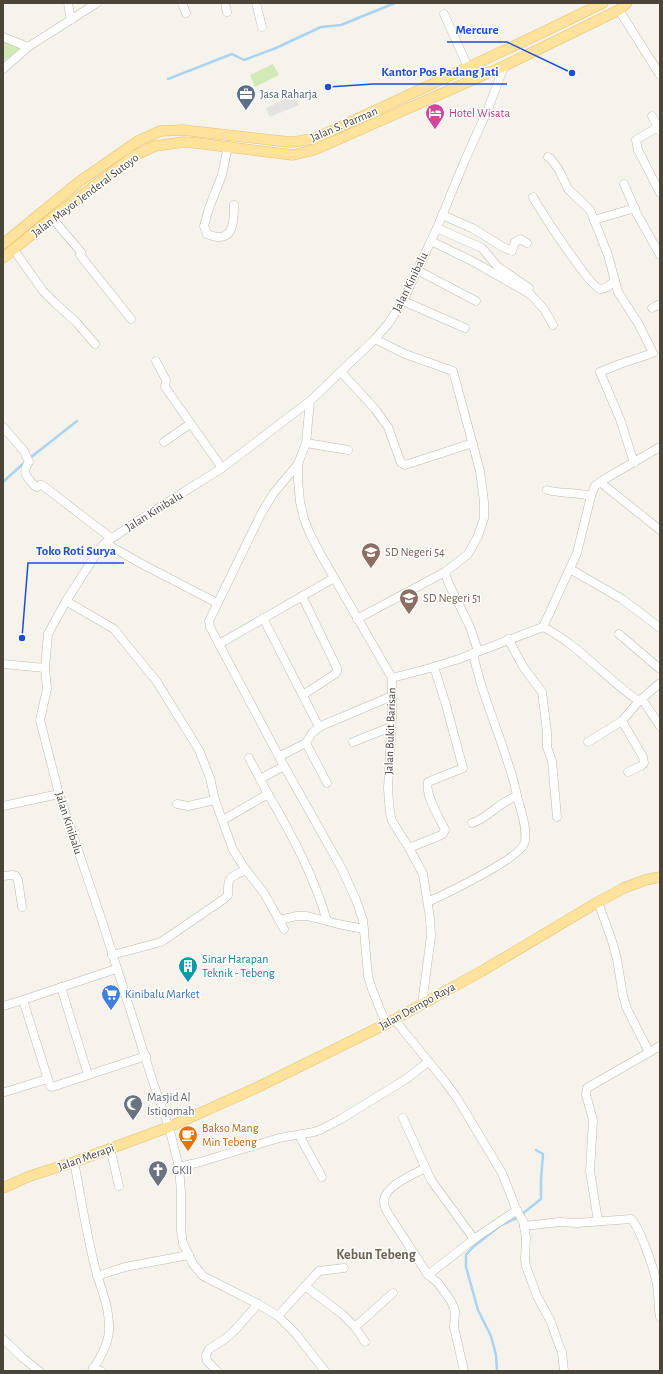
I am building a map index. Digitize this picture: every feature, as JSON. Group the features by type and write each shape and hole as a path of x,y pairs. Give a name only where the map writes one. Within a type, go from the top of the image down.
{"main road":[{"name":"Jalan S. Parman","path":"3,244 80,181 138,141 160,132 183,130 290,142 316,138 603,3"},
{"path":"504,66 619,10 627,3"},
{"name":"Jalan Mayor Jenderal Sutoyo","path":"4,257 52,218 134,156 155,146 184,142 228,146 293,155 306,153 504,66"},
{"name":"Jalan Dempo Raya","path":"169,1127 258,1086 390,1021 482,971 624,888 645,880 660,877"},
{"name":"Jalan Merapi","path":"3,1188 30,1176 74,1162 169,1127"}],"street":[{"path":"68,3 71,20"},
{"path":"3,69 28,47 97,3"},
{"path":"182,3 186,13"},
{"path":"225,3 227,12"},
{"path":"256,3 262,27"},
{"path":"619,10 660,75"},
{"path":"444,14 468,67"},
{"path":"3,37 28,47"},
{"name":"Jalan Kinibalu","path":"325,1371 296,1334 278,1316 258,1304 202,1276 193,1264 183,1243 181,1230 181,1192 179,1167 169,1127 59,794 40,720 46,689 48,634 66,601 98,551 108,541 222,468 310,401 375,339 404,301 488,109 504,66"},
{"path":"652,116 659,129 636,140 638,150 660,193"},
{"path":"228,146 222,175 209,208 204,226 207,234 214,237 223,237 229,234 234,224 234,205"},
{"path":"548,157 556,166 568,189 590,210 608,255 618,292 657,352 600,372 620,419 634,463"},
{"path":"624,184 660,255"},
{"path":"534,197 540,211 581,270 597,289 602,290 606,288 615,280"},
{"path":"594,220 635,208"},
{"path":"442,215 472,228 512,251 515,242 520,239 527,243"},
{"path":"52,218 81,252 80,255 132,319"},
{"path":"437,228 482,248 497,266 527,286 532,291 536,301"},
{"path":"431,241 474,262 526,291 544,309 552,325"},
{"path":"14,250 43,291 77,323 95,344"},
{"path":"417,270 476,301"},
{"path":"404,301 465,328"},
{"path":"652,308 660,304"},
{"path":"357,619 445,572 468,554 478,536 484,518 484,502 480,471 453,371 405,354 375,339"},
{"path":"156,361 166,380 164,387 222,468"},
{"path":"341,372 385,422 401,463 405,465 473,443"},
{"name":"Jalan Bukit Barisan","path":"310,401 306,444 298,464 300,502 304,519 310,534 334,578 392,678 388,789 390,812 392,821 423,874 430,918 431,936 422,1004"},
{"path":"164,442 190,424"},
{"path":"3,427 24,451 28,460 25,468 25,475 35,486 37,487 40,484 42,485 108,541 140,563 217,603"},
{"path":"306,444 348,450"},
{"path":"392,678 434,667 543,627 577,553 591,496 595,486 660,447"},
{"path":"298,464 273,494 260,514 209,621 210,627 346,878 361,911 368,976 372,989 390,1021 446,1082 494,1157 502,1173 524,1223 526,1236 526,1266 537,1296 551,1322 562,1352 564,1371"},
{"path":"600,482 660,530"},
{"path":"547,490 579,493 591,496"},
{"path":"570,569 622,599 660,628"},
{"path":"428,902 480,876 519,851 524,843 525,835 516,787 502,743 477,675 476,652 470,627 448,582 445,572"},
{"path":"219,644 334,578"},
{"path":"302,596 337,668 337,671 334,674 303,695"},
{"path":"66,601 114,629 157,682 199,750 210,778 215,800 233,850 264,893 284,929"},
{"path":"263,618 318,725 321,726"},
{"path":"543,627 578,651 625,691 641,700 660,726"},
{"path":"619,634 660,669"},
{"path":"508,640 524,668 542,692 547,732 547,747 552,761 557,817"},
{"path":"3,664 46,668"},
{"path":"409,848 443,834 445,830 428,793 426,786 428,782 463,768 464,766 434,667"},
{"path":"588,742 622,721 641,700 660,683"},
{"path":"280,756 306,743 308,737 321,726 392,696"},
{"path":"622,721 643,757 644,762 641,766 628,772"},
{"path":"353,742 391,727"},
{"path":"306,743 327,783"},
{"path":"250,758 268,794 296,843 316,889 327,921"},
{"path":"260,778 284,766"},
{"path":"3,806 59,794"},
{"path":"223,820 268,794"},
{"path":"472,823 478,821 505,802 517,796"},
{"path":"177,804 188,806 215,800"},
{"path":"112,955 161,942 224,899 228,895 228,881 231,876 246,870"},
{"path":"3,876 16,876 18,880 22,907"},
{"path":"598,902 617,959 623,996 627,1009 648,1052"},
{"path":"279,920 304,915 364,929"},
{"path":"3,1006 116,969"},
{"path":"61,988 88,1076"},
{"path":"23,1000 47,1079 49,1085 52,1087 146,1056"},
{"path":"598,1221 590,1171 594,1120 586,1095 587,1088 660,1046"},
{"path":"179,1167 279,1138 320,1130 341,1119 406,1079 428,1062"},
{"path":"5,1092 47,1079"},
{"path":"403,1118 431,1180 474,1239"},
{"path":"299,1135 322,1176"},
{"path":"110,1148 118,1186"},
{"path":"74,1162 84,1221 97,1276 108,1313 108,1341 95,1370"},
{"path":"425,1168 389,1189 384,1200 384,1205 428,1275 438,1283 451,1301 454,1311 454,1327 464,1371"},
{"path":"428,1275 474,1239 517,1210"},
{"path":"524,1223 577,1223 628,1218 632,1220 653,1266 658,1286 660,1317"},
{"path":"97,1276 125,1267 189,1255"},
{"path":"278,1316 319,1271 344,1268"},
{"path":"305,1286 342,1314 355,1327 365,1342"},
{"path":"355,1327 393,1293"},
{"path":"215,1370 207,1361 207,1352 235,1330 258,1304"},
{"path":"3,1338 23,1358 39,1371"}],"green space":[{"path":"3,41 20,48 3,62"},
{"path":"273,64 279,75 255,87 250,75"}],"shaded area":[{"path":"294,95 299,105 270,117 266,108"}],"waterway":[{"path":"168,79 232,54 244,60 276,48 321,27 341,25 395,3"},
{"path":"30,458 77,421"},
{"path":"3,482 25,462"},
{"path":"497,1371 496,1355 491,1336 478,1310 466,1267 466,1255 472,1248 501,1225 517,1218 541,1199 543,1154 536,1150"}],"place":[{"name":"Mercure","path":"572,73"},
{"name":"Kantor Pos Padang Jati","path":"328,87"},
{"name":"Jasa Raharja","path":"246,111"},
{"name":"Hotel Wisata","path":"435,130"},
{"name":"SD Negeri 54","path":"371,569"},
{"name":"SD Negeri 51","path":"409,615"},
{"name":"Toko Roti Surya","path":"22,638"},
{"name":"Sinar Harapan Teknik - Tebeng","path":"188,983"},
{"name":"Kinibalu Market","path":"111,1011"},
{"name":"Masjid Al Istiqomah","path":"133,1121"},
{"name":"Bakso Mang Min Tebeng","path":"188,1152"},
{"name":"GKII","path":"158,1187"}],"district":[{"name":"Kebun Tebeng","path":"376,1255"}]}
